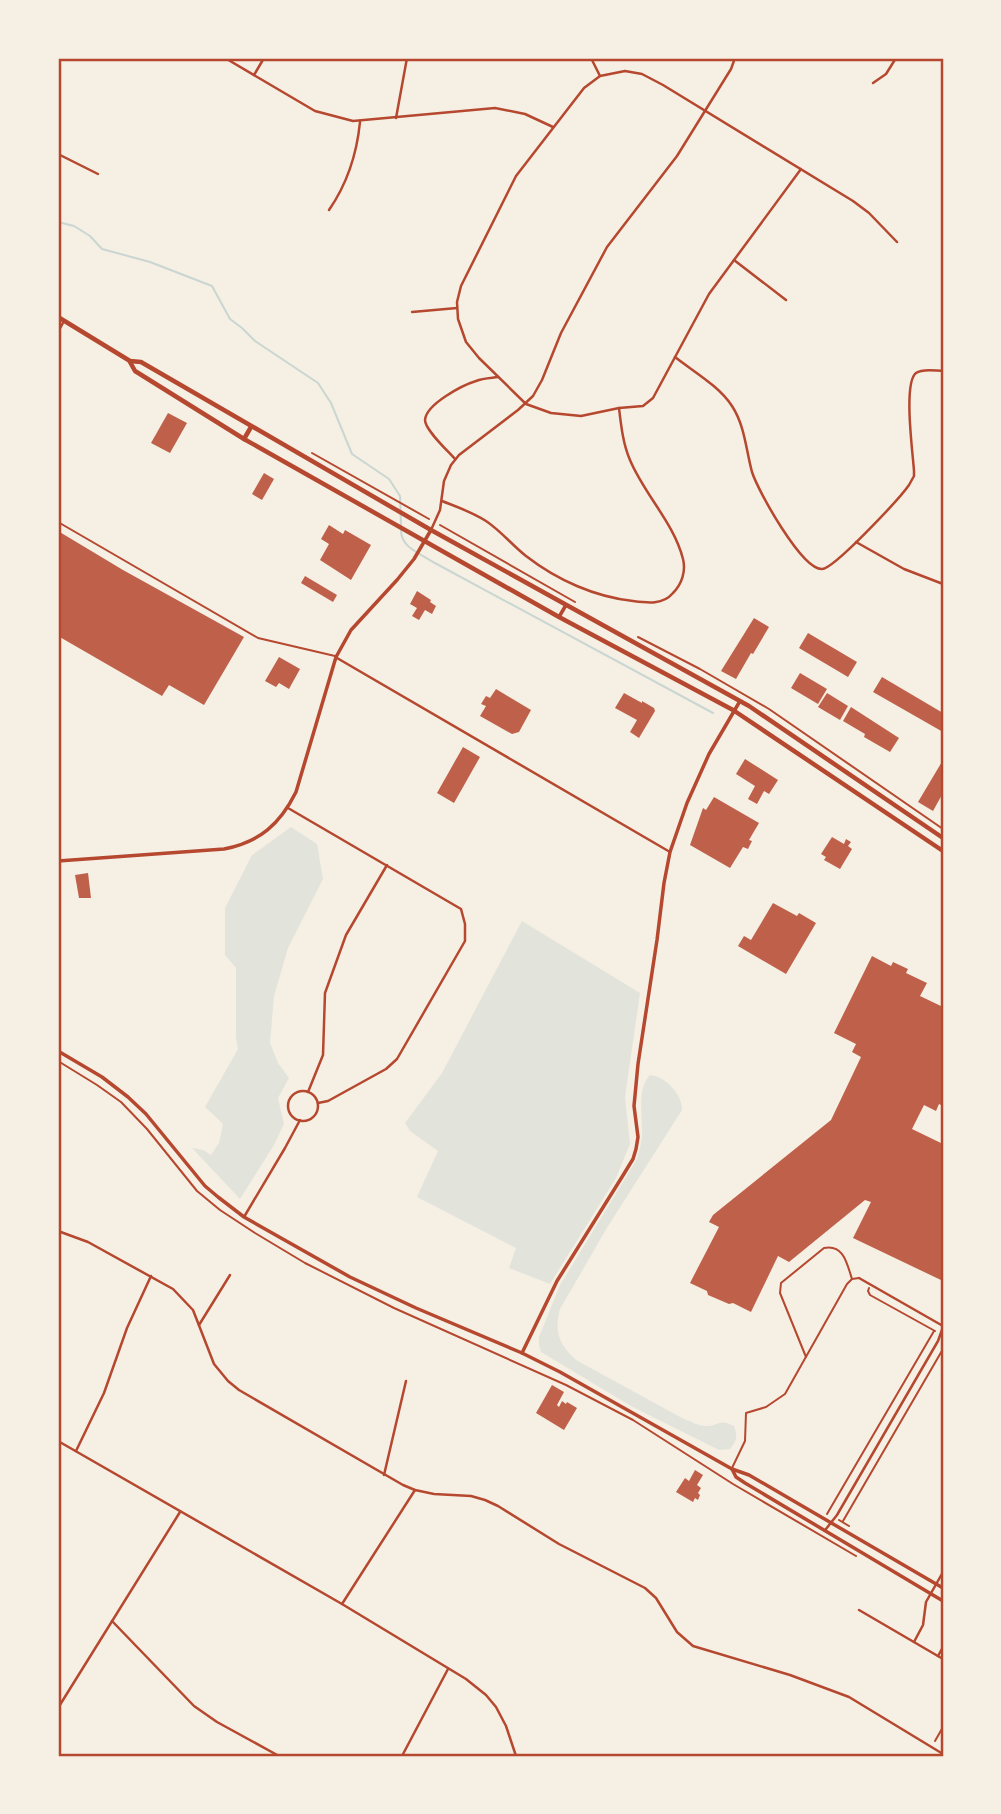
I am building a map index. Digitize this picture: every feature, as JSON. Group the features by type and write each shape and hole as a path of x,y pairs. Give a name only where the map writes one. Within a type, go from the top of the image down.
{"main road":[{"path":"58,317 130,361 141,362 431,530 740,701 943,838"},
{"path":"130,361 135,371 244,439 559,617 733,710 943,851"},
{"path":"244,439 251,427"},
{"path":"928,841 937,834"}],"street":[{"path":"225,58 322,114 360,122 495,108 516,111 552,127"},
{"path":"254,75 264,58"},
{"path":"396,118 407,58"},
{"path":"591,58 600,76"},
{"path":"58,862 234,847 263,834 277,822 296,792 336,657 351,630 397,580 426,541 440,509 446,476 455,459 526,404 538,388 561,333 607,247 677,156 731,69 735,58"},
{"path":"873,83 886,74 896,58"},
{"path":"801,169 709,294 650,402 638,408 619,408 577,416 551,413 526,404 466,342 459,324 458,296 463,280 511,185 552,127 584,88 600,76 618,71 642,74 801,169 862,207 897,242"},
{"path":"329,210 344,186 360,122"},
{"path":"58,153 98,174"},
{"path":"734,260 786,300"},
{"path":"412,312 457,309"},
{"path":"58,332 64,321"},
{"path":"675,357 722,393 733,406 740,421 756,482 780,526 805,559 815,568 822,570 830,567 856,542 901,496 914,476 911,385 916,374 943,371"},
{"path":"455,459 428,428 425,420 428,412 437,402 457,390 476,381 498,377"},
{"path":"442,501 484,520 537,564 590,591 630,601 650,603 664,600 673,593 683,578 682,556 672,533 630,462 619,408"},
{"path":"856,542 904,569 943,584"},
{"path":"559,617 566,605"},
{"path":"336,657 670,852"},
{"path":"522,1353 557,1281 633,1159 638,1137 634,1106 638,1064 670,852 709,754 740,701"},
{"path":"288,808 461,909 465,924 465,941 397,1059 386,1069 328,1101 318,1103"},
{"path":"307,1092 323,1055 325,993 346,936 387,865"},
{"path":"58,1051 109,1082 128,1097 146,1114 200,1181 244,1217 350,1277 560,1372 732,1469 749,1475 943,1588"},
{"path":"302,1091 314,1096 318,1103 314,1116 305,1121 291,1115 289,1110 289,1101 295,1093 302,1091"},
{"path":"244,1217 300,1120"},
{"path":"58,1231 78,1238 151,1276 180,1295 193,1310 214,1364 233,1386 384,1475 415,1490 471,1496 498,1506 558,1544 645,1588 656,1598 677,1632 693,1646 826,1687 849,1697 943,1754"},
{"path":"199,1325 230,1275"},
{"path":"76,1451 104,1393 127,1328 151,1276"},
{"path":"824,1531 832,1522 941,1335 943,1326 859,1278"},
{"path":"384,1475 406,1381"},
{"path":"58,1441 342,1604 479,1688 496,1707 516,1756"},
{"path":"732,1469 745,1483 943,1601"},
{"path":"342,1604 415,1490"},
{"path":"58,1708 180,1512"},
{"path":"914,1642 923,1625 926,1602 943,1572"},
{"path":"859,1610 943,1660"},
{"path":"112,1620 194,1706 217,1722 279,1756"},
{"path":"938,1656 943,1647"},
{"path":"402,1756 448,1669"}],"lane":[{"path":"58,522 258,638 336,657"},
{"path":"806,1358 780,1293 781,1283 824,1248 829,1247 842,1253 852,1279"},
{"path":"732,1469 745,1441 746,1413 766,1407 785,1394 847,1284 852,1279 859,1278"}],"path":[{"path":"312,454 427,518"},
{"path":"443,527 578,604"},
{"path":"636,636 769,709 943,829"},
{"path":"58,1061 121,1102 147,1129 197,1191 255,1234 305,1263 394,1308 566,1385 633,1420 733,1484 854,1556 864,1559"},
{"path":"871,1284 868,1291 870,1295 941,1335"},
{"path":"827,1514 934,1331"},
{"path":"842,1522 943,1349"},
{"path":"931,1747 943,1727"}],"shaded area":[{"path":"291,827 317,844 323,879 288,948 274,996 270,1043 278,1063 289,1078 278,1098 284,1124 240,1199 192,1148 211,1155 219,1143 223,1124 205,1107 238,1049 236,968 225,955 225,908 252,855"},
{"path":"522,921 640,993 625,1097 630,1144 616,1178 550,1284 509,1268 516,1248 417,1197 438,1151 410,1131 405,1123 442,1073"},
{"path":"650,1075 672,1087 680,1098 682,1110 608,1226 560,1309 559,1337 565,1349 576,1360 682,1418 703,1426 722,1422 734,1426 736,1438 730,1449 719,1450 631,1406 541,1352 539,1345 539,1337 560,1285 637,1159 642,1137 643,1088"}],"building":[{"path":"168,413 187,423 170,453 151,443"},
{"path":"264,473 274,479 262,500 252,494"},
{"path":"329,525 343,534 345,530 371,545 351,580 320,560 329,544 321,539"},
{"path":"58,531 244,637 204,705 169,685 162,696 58,636"},
{"path":"305,576 337,595 333,602 301,583"},
{"path":"417,591 436,606 432,614 425,610 419,620 412,616 417,608 410,604"},
{"path":"754,618 769,627 736,679 721,671"},
{"path":"808,633 857,662 848,677 799,648"},
{"path":"279,657 300,669 289,689 279,683 276,687 265,681"},
{"path":"800,673 827,689 818,704 791,688"},
{"path":"882,677 943,713 943,732 873,692"},
{"path":"496,689 531,710 519,732 512,734 480,716 486,706 481,704 486,696 490,698"},
{"path":"624,693 642,701 655,711 639,738 630,732 637,720 615,708"},
{"path":"827,693 848,706 840,720 818,707"},
{"path":"851,707 899,738 890,752 843,721"},
{"path":"463,747 480,757 454,803 437,793"},
{"path":"745,759 778,780 769,794 764,791 757,804 748,799 755,786 736,774"},
{"path":"943,760 943,793 933,811 918,802"},
{"path":"714,797 759,823 749,840 752,841 748,849 743,847 730,868 690,845 703,808 706,810"},
{"path":"832,837 844,844 846,839 851,842 848,846 852,849 840,869 824,860 826,857 821,854"},
{"path":"88,873 91,898 79,898 75,875"},
{"path":"773,903 816,923 786,974 738,946 744,936 751,940"},
{"path":"872,956 891,966 893,962 908,969 906,973 927,983 920,996 943,1007 943,1106 939,1104 936,1111 924,1105 912,1129 943,1144 943,1281 853,1238 871,1202 865,1200 789,1262 778,1256 751,1312 708,1295 707,1291 690,1283 719,1227 709,1222 713,1215 831,1120 861,1057 852,1052 856,1044 834,1033"},
{"path":"552,1385 564,1392 557,1405 559,1407 562,1401 577,1408 564,1430 536,1413"},
{"path":"695,1470 703,1475 697,1485 701,1488 698,1493 700,1495 698,1500 695,1498 693,1502 676,1492 685,1478 689,1481"}],"waterway":[{"path":"58,222 74,226 90,236 102,249 150,262 212,286 230,319 255,341 318,383 331,403 352,454 389,479 400,496 401,525"},
{"path":"401,530 404,541 417,553 713,713"}]}
